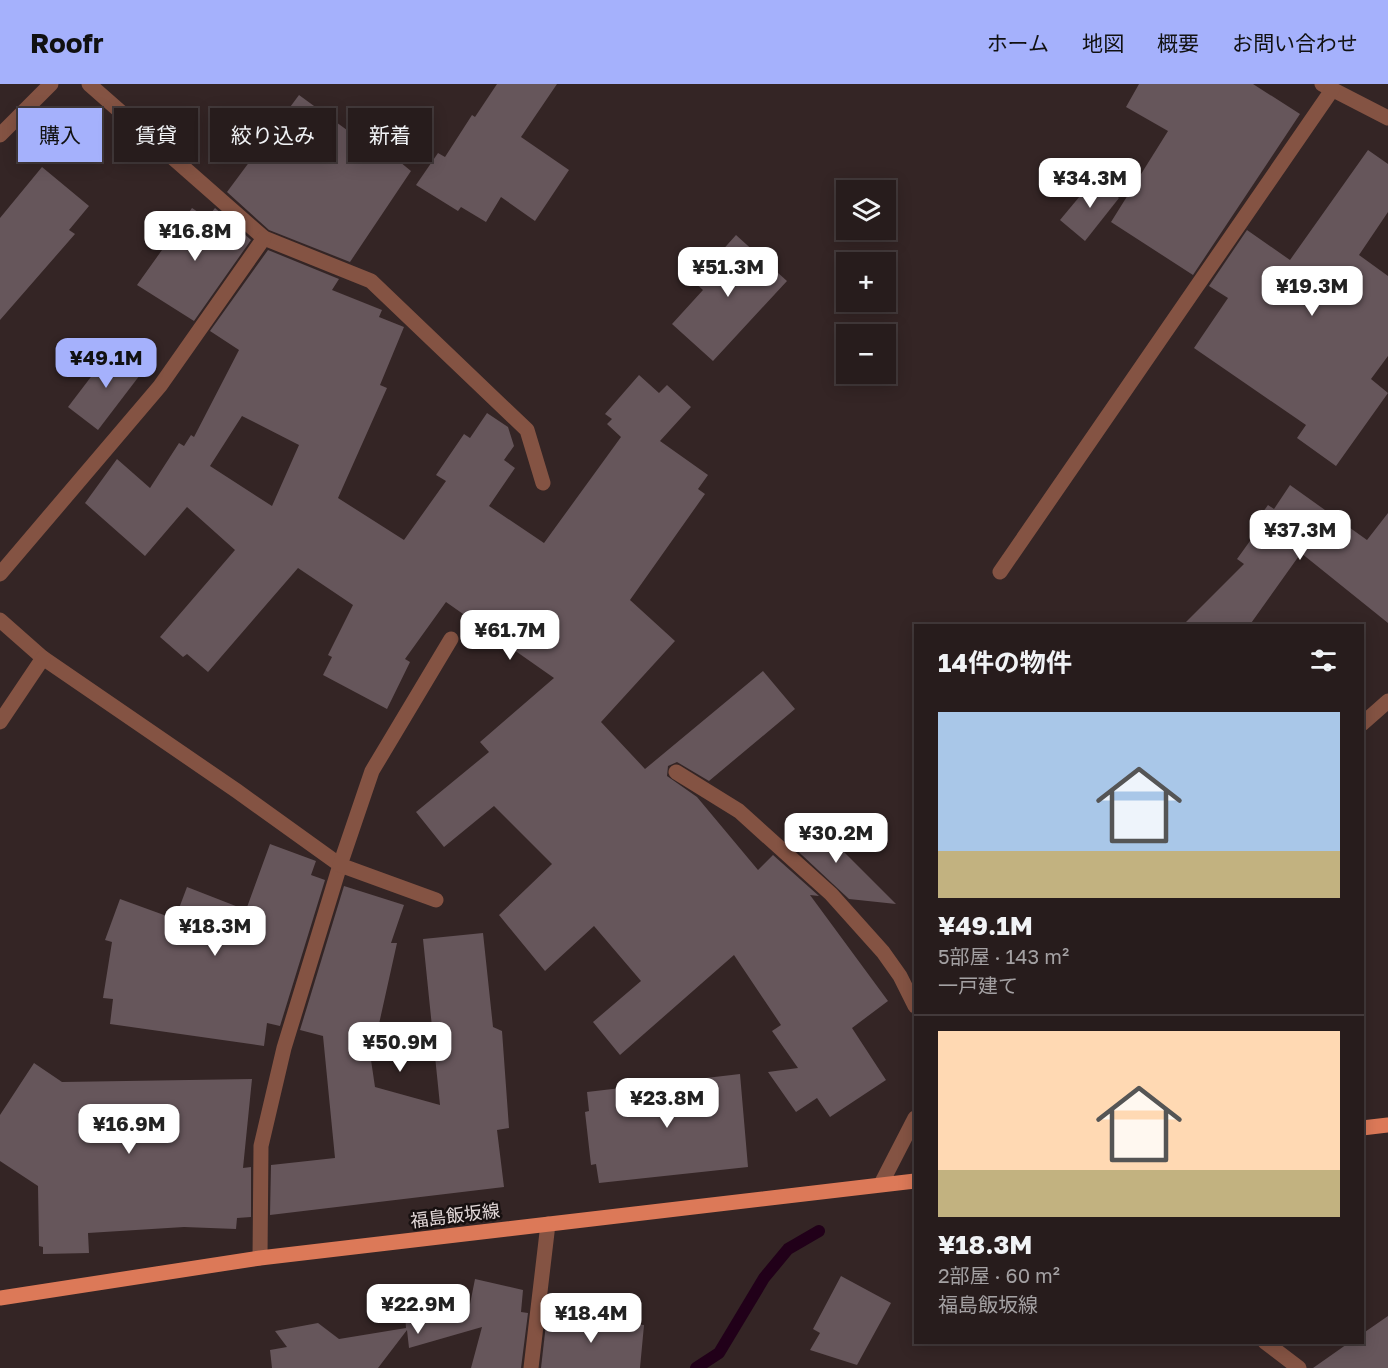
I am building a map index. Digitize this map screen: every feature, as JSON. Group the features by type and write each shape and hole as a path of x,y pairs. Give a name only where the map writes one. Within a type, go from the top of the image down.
{"main road":[{"path":"1364,1128 1388,1125"},
{"name":"福島飯坂線","path":"0,1298 260,1258 914,1181"}],"street":[{"path":"0,135 51,84"},
{"path":"89,84 264,238 371,281 527,430 543,483"},
{"path":"1000,572 1327,87 1388,118"},
{"path":"0,574 160,386 264,238"},
{"path":"0,620 43,658 237,791 340,866 436,900"},
{"path":"260,1258 261,1146 284,1048 340,866 372,771 451,639"},
{"path":"0,722 43,658"},
{"path":"1364,722 1388,701"},
{"path":"676,772 739,811 831,894 889,960 914,1004"},
{"path":"881,1184 914,1120"},
{"path":"531,1368 548,1224"},
{"path":"1268,1344 1299,1368"}],"building":[{"path":"497,84 557,84 521,137 569,170 535,221 501,197 486,222 461,207 458,211 416,185 438,153 445,157 472,115 475,117"},
{"path":"1139,84 1253,84 1300,114 1193,275 1111,222 1168,131 1126,107"},
{"path":"299,95 317,108 289,108"},
{"path":"336,122 348,131 348,162 400,162 411,171 350,262 269,230 227,192 249,162 336,162"},
{"path":"1368,150 1388,164 1388,212 1359,255 1388,276 1388,356 1371,379 1388,393 1336,466 1297,438 1306,425 1194,348 1228,298 1209,286 1247,230 1290,260"},
{"path":"42,167 89,206 69,230 75,234 0,320 0,218"},
{"path":"1095,178 1119,198 1085,241 1060,220"},
{"path":"192,208 207,218 215,208 251,240 194,321 137,285"},
{"path":"736,235 787,281 713,361 672,324 703,290 694,282"},
{"path":"268,250 339,279 332,290 382,310 379,317 404,327 380,385 387,388 338,498 404,540 446,481 436,475 464,434 470,438 487,413 508,427 514,446 504,460 515,468 489,506 544,543 621,437 607,424 612,419 605,414 639,375 659,393 667,385 691,407 660,441 708,475 698,489 705,494 630,600 675,641 601,722 645,769 763,671 795,709 709,781 677,762 668,766 667,776 697,797 758,870 773,855 819,896 810,895 888,1001 852,1028 886,1080 830,1117 817,1098 796,1112 768,1072 798,1068 772,1031 781,1025 734,955 620,1055 593,1022 641,981 594,926 545,971 499,915 552,864 494,806 444,847 416,812 489,752 480,742 554,678 446,602 405,659 410,662 387,709 323,675 332,657 328,655 353,605 298,568 208,672 187,654 183,657 160,637 235,550 187,507 145,556 85,503 117,459 150,488 179,443 184,446 191,435 194,437 239,350 210,331","holes":["242,416 299,445 272,506 210,466"]},
{"path":"113,348 143,371 98,430 68,407"},
{"path":"1290,485 1367,540 1388,513 1388,623 1301,553 1250,624 1184,624 1244,564 1237,559 1255,534 1250,530 1268,505 1274,509"},
{"path":"809,817 896,904 849,899 787,841"},
{"path":"270,844 316,861 311,875 325,880 280,1026 267,1023 264,1046 110,1024 113,999 103,998 112,942 105,940 120,899 175,919 187,887 246,910"},
{"path":"344,886 404,905 391,943 397,943 371,1060 375,1087 440,1105 423,939 483,933 493,1027 502,1031 509,1128 497,1130 504,1187 270,1215 271,1165 335,1158 323,1036 300,1030"},
{"path":"34,1063 62,1082 252,1079 243,1168 251,1167 251,1217 237,1218 236,1229 184,1227 88,1233 89,1253 43,1254 43,1247 39,1246 38,1186 0,1161 0,1115"},
{"path":"740,1074 748,1167 599,1183 596,1164 591,1165 585,1112 589,1111 587,1092"},
{"path":"841,1276 891,1303 857,1365 810,1350 820,1333 813,1329"},
{"path":"475,1279 523,1290 521,1312 528,1313 521,1368 471,1368 482,1327 409,1348 407,1330 378,1368 272,1368 270,1350 287,1347 275,1331 318,1323 339,1339 406,1328 405,1315 470,1304"},
{"path":"547,1315 644,1325 640,1368 541,1368"},
{"path":"1388,1316 1388,1368 1313,1368 1347,1344 1364,1344 1364,1333"}],"waterway":[{"path":"696,1368 719,1353 764,1278 788,1249 819,1231"}]}
